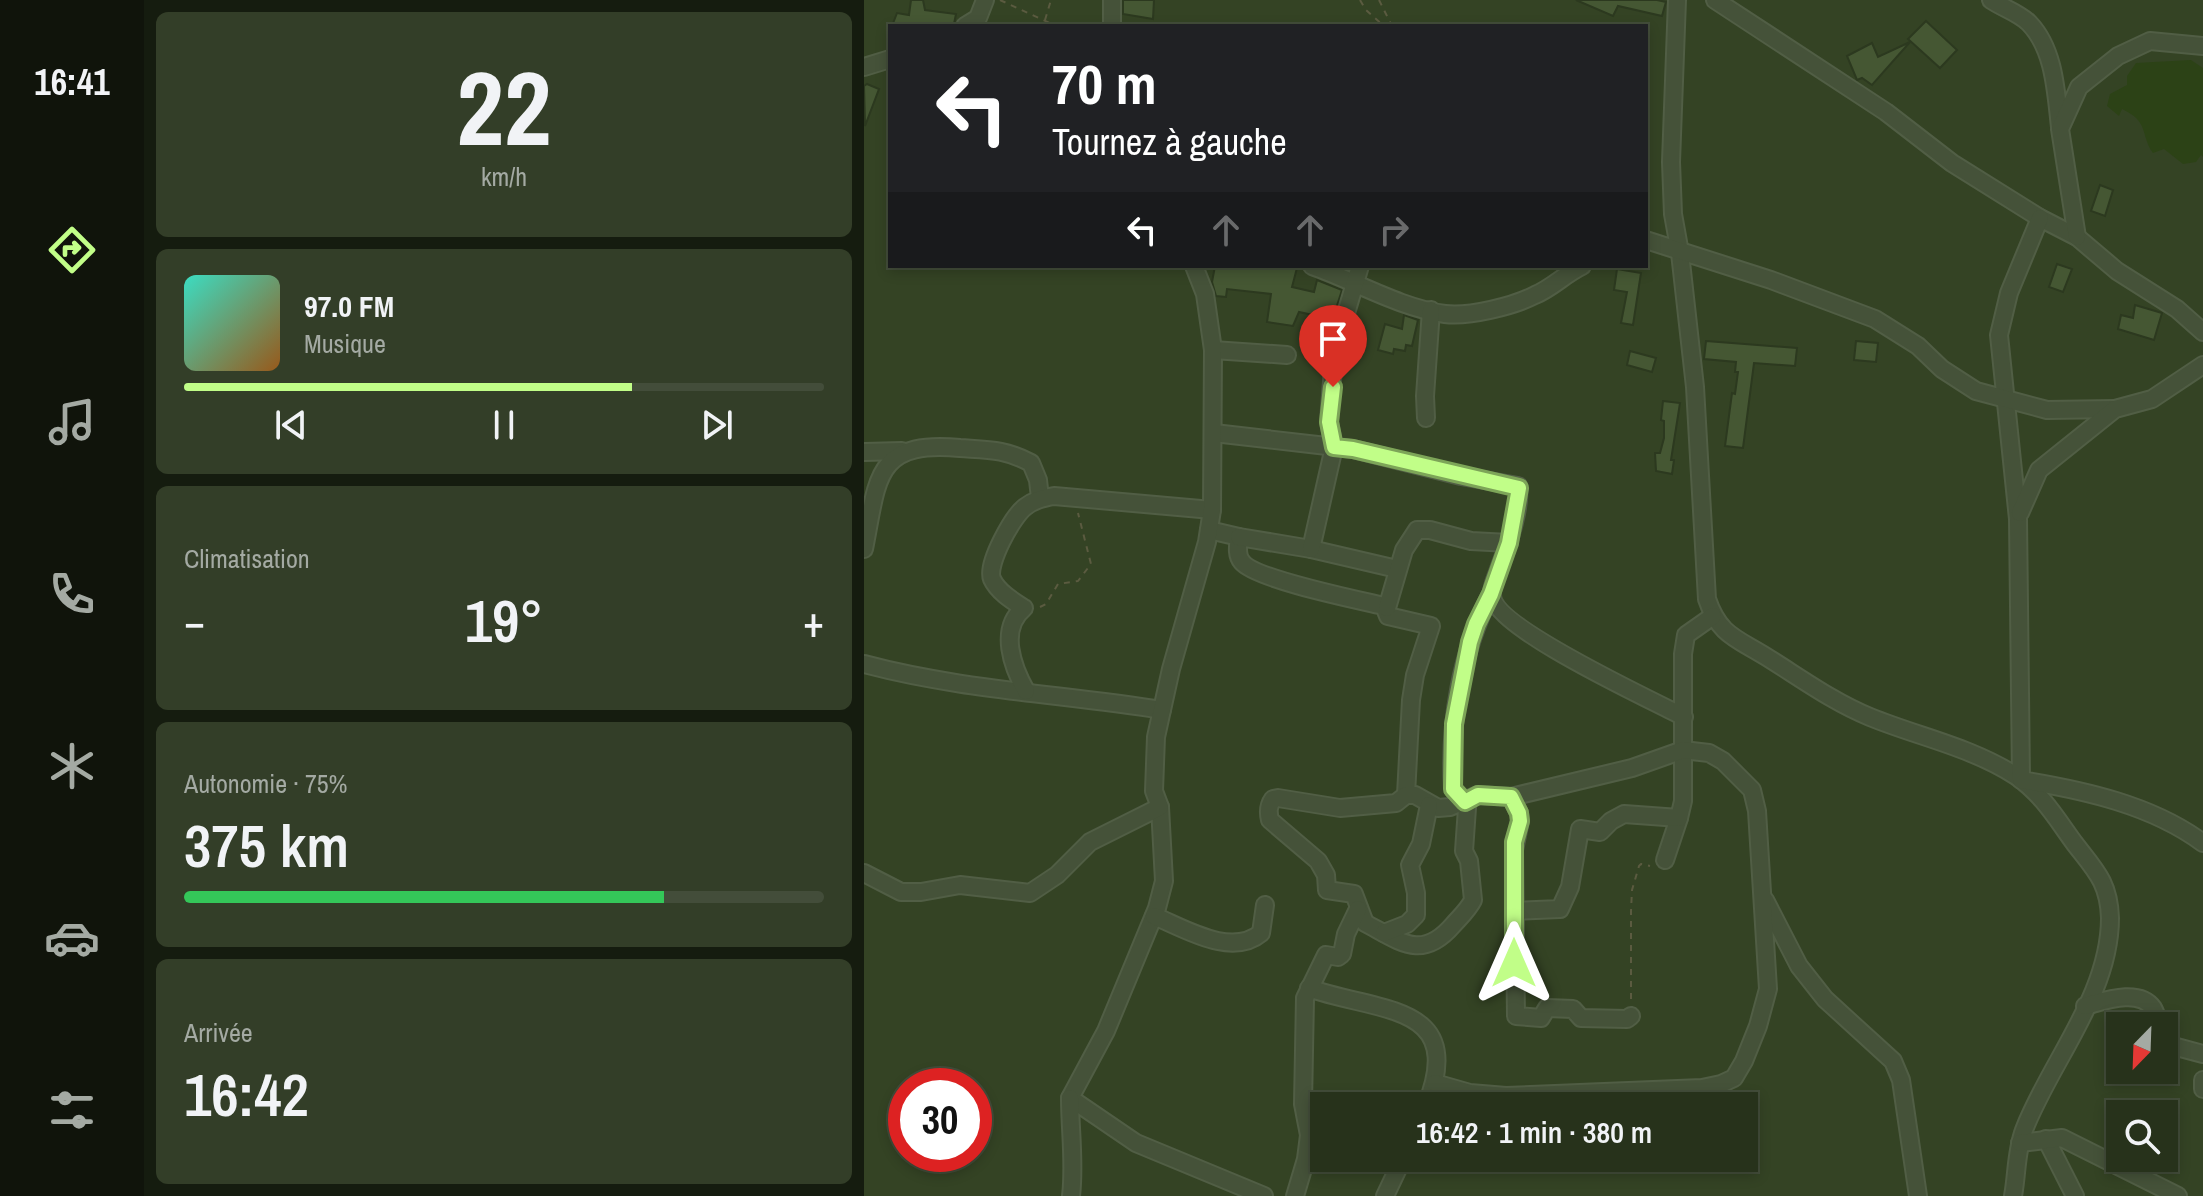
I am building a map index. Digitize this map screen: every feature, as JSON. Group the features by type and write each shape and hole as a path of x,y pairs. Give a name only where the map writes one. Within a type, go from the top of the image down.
{"street":[{"path":"977,23 985,0"},
{"path":"1112,0 1112,24"},
{"path":"1677,0 1671,162 1673,214 1695,387 1707,599 1713,616 1721,630 1802,681 1868,717 1989,760 2021,780 2048,803 2108,890 2110,919 2107,948 2098,980 2024,1129 2013,1196"},
{"path":"1715,0 1886,112 1952,163 2040,218 2077,237 2117,271 2177,309 2203,332"},
{"path":"1991,0 2030,24 2047,54 2054,76 2077,237"},
{"path":"2060,129 2079,87 2118,56 2150,41 2203,46"},
{"path":"864,67 888,60"},
{"path":"2021,780 2018,519 1999,335 2009,293 2040,218"},
{"path":"1648,239 1875,319 1918,346 1942,369 1976,391 2047,410 2115,409 2152,399 2203,365"},
{"path":"1071,1196 1074,1152 1070,1098 1106,1031 1154,916 1164,881 1160,807 1154,791 1154,752 1212,510 1213,350 1205,294 1195,268"},
{"path":"1323,268 1357,274 1404,302 1446,314 1475,313 1536,295 1578,268"},
{"path":"1311,549 1334,447 1329,422 1334,354 1357,274"},
{"path":"1426,418 1431,310"},
{"path":"1213,350 1287,355"},
{"path":"2018,519 2023,501 2039,470 2115,409"},
{"path":"1214,433 1334,447 1518,486 1509,543 1470,642 1454,724 1453,789 1465,802 1467,808 1464,851 1469,861 1472,904 1441,939 1428,946 1417,946 1365,923 1351,892 1327,890 1326,875 1318,861 1270,820 1270,803 1278,798 1340,808 1396,803 1406,795 1415,795 1429,805 1450,807 1465,802 1478,795 1511,797 1632,768 1683,750 1709,753 1723,761 1752,790 1757,811 1764,896 1768,989 1758,1026 1734,1078 1702,1088 1506,1096 1470,1093 1435,1083"},
{"path":"864,452 946,446 1009,452 1031,463 1038,480 1040,498"},
{"path":"864,549 876,487 887,466 902,451"},
{"path":"1026,691 1011,659 1010,628 1024,608 997,587 990,576 991,564 1023,508 1040,498 1099,499 1212,510"},
{"path":"1406,795 1411,700 1415,675 1431,626 1388,616 1387,608 1404,550 1417,530 1422,529 1471,541 1509,543"},
{"path":"1209,530 1397,569"},
{"path":"1239,537 1238,552 1242,563 1248,567 1315,590 1387,608"},
{"path":"1491,594 1495,606 1508,620 1599,675 1684,717"},
{"path":"1665,860 1683,801 1683,654 1686,635 1713,616"},
{"path":"864,664 952,684 1162,710"},
{"path":"2021,780 2069,788 2127,805 2174,824 2203,843"},
{"path":"1511,797 1520,821 1514,842 1516,1016 1541,1018 1551,1007 1573,1009 1583,1018 1627,1019 1631,1016"},
{"path":"1384,933 1407,924 1416,915 1416,893 1410,865 1421,844 1429,805"},
{"path":"864,873 901,892 960,885 1030,893 1057,875 1090,842 1160,807"},
{"path":"1514,911 1560,909 1570,887 1580,829 1600,832 1624,814 1679,818"},
{"path":"1764,896 1799,966 1825,999 1893,1061 1901,1080 1918,1196"},
{"path":"1154,916 1211,939 1239,943 1261,933 1265,905"},
{"path":"1295,1196 1306,1159 1309,1135 1303,1104 1305,998 1326,955 1338,957 1342,954 1346,934 1358,909"},
{"path":"1309,988 1413,1019 1427,1031 1438,1050 1431,1092"},
{"path":"2085,1006 2128,997 2142,999 2154,1012"},
{"path":"2178,1047 2203,1054"},
{"path":"2203,1080 2203,1089"},
{"path":"1070,1098 1136,1143 1264,1196"},
{"path":"2020,1143 2062,1138 2178,1196"},
{"path":"2046,1139 2075,1196"},
{"path":"1385,1196 1396,1172"}],"path":[{"path":"1000,0 1051,24"},
{"path":"1044,21 1051,0"},
{"path":"1360,0 1382,24"},
{"path":"1379,0 1391,24"},
{"path":"1024,608 1046,604 1058,584 1078,581 1091,564 1078,509"},
{"path":"1631,1016 1632,890 1641,864 1659,869 1665,860"}],"shaded area":[{"path":"2191,60 2203,68 2203,157 2201,155 2196,162 2183,164 2164,149 2153,153 2137,119 2122,109 2119,116 2107,106 2110,94 2127,85 2127,76 2136,63"}],"building":[{"path":"911,0 923,0 925,10 956,14 954,24 893,24 897,13 909,15"},
{"path":"1123,0 1154,0 1153,19 1123,14"},
{"path":"1576,0 1666,2 1662,16 1618,6 1613,16"},
{"path":"1926,21 1957,50 1940,68 1908,39"},
{"path":"1910,42 1872,85 1862,78 1857,80 1847,56 1872,43 1878,57"},
{"path":"867,84 879,89 865,126 864,86"},
{"path":"2100,185 2113,190 2105,216 2091,211"},
{"path":"2057,264 2072,269 2063,292 2049,287"},
{"path":"1215,268 1297,268 1292,287 1314,292 1317,280 1342,290 1331,324 1321,322 1322,317 1299,312 1293,326 1267,322 1271,294 1227,289 1226,297 1216,296 1212,282"},
{"path":"1617,269 1641,273 1633,325 1621,323 1627,292 1614,290"},
{"path":"2135,305 2162,313 2154,340 2118,329 2121,315 2133,318"},
{"path":"1404,315 1418,320 1412,346 1406,345 1405,351 1394,349 1393,354 1378,350 1385,324 1402,329"},
{"path":"1706,341 1797,348 1795,366 1754,363 1743,448 1725,446 1738,372 1735,372 1736,362 1704,359"},
{"path":"1856,341 1878,343 1876,362 1854,360"},
{"path":"1630,351 1656,358 1652,372 1627,365"},
{"path":"1663,401 1680,403 1671,460 1674,460 1672,474 1656,471 1655,453 1660,453 1664,438 1664,421 1661,420"}],"route":[{"path":"1333,387 1329,422 1334,447 1519,488 1509,543 1470,642 1454,724 1452,775 1453,789 1465,802 1485,794 1511,797 1517,806 1520,821 1514,842 1514,963"}]}
